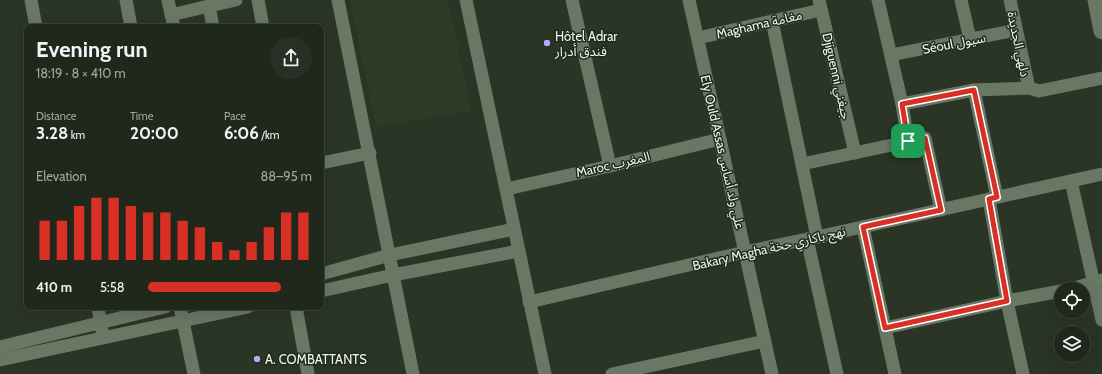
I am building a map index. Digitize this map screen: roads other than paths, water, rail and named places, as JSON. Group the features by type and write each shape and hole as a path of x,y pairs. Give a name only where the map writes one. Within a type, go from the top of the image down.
{"street":[{"path":"31,0 35,24"},
{"path":"126,0 130,24"},
{"path":"168,0 173,21 209,6 236,0"},
{"path":"258,0 262,24"},
{"path":"338,0 370,153 413,374"},
{"path":"466,0 544,374"},
{"path":"572,0 610,166"},
{"name":"Ely Ould Assas علي ولد أساس","path":"689,0 772,374"},
{"path":"878,0 902,104 908,141"},
{"path":"961,0 970,39"},
{"name":"دلهي الجديدة","path":"1010,0 1029,88"},
{"path":"1096,0 1102,31"},
{"name":"Maghama مغامة","path":"698,38 772,21 820,5"},
{"name":"Djiguenni جيغني","path":"820,5 855,152"},
{"path":"209,6 212,24"},
{"path":"772,21 802,164 812,238 837,374"},
{"name":"Séoul سيول","path":"891,55 1016,30"},
{"path":"902,104 974,90 1029,88 1039,91 1102,78"},
{"path":"974,90 993,198 1007,301 1022,374"},
{"path":"802,164 925,138 941,210"},
{"name":"Maroc المغرب","path":"506,189 610,166 720,139"},
{"path":"324,162 370,153"},
{"name":"Bakary Magha نهج باكاري حخة","path":"530,302 745,252 1102,174"},
{"path":"1071,181 1098,282 1102,320"},
{"path":"863,227 895,374"},
{"path":"324,273 390,255 514,229"},
{"path":"324,290 393,275 518,251"},
{"path":"885,328 1054,292"},
{"path":"99,310 104,338"},
{"path":"0,347 153,310"},
{"path":"180,310 194,374"},
{"path":"0,360 234,310"},
{"path":"297,310 308,374"},
{"path":"612,374 765,341"}],"place":[{"name":"Hôtel Adrar فندق أدرار","path":"547,43"},
{"name":"A. COMBATTANTS","path":"257,359"}]}
